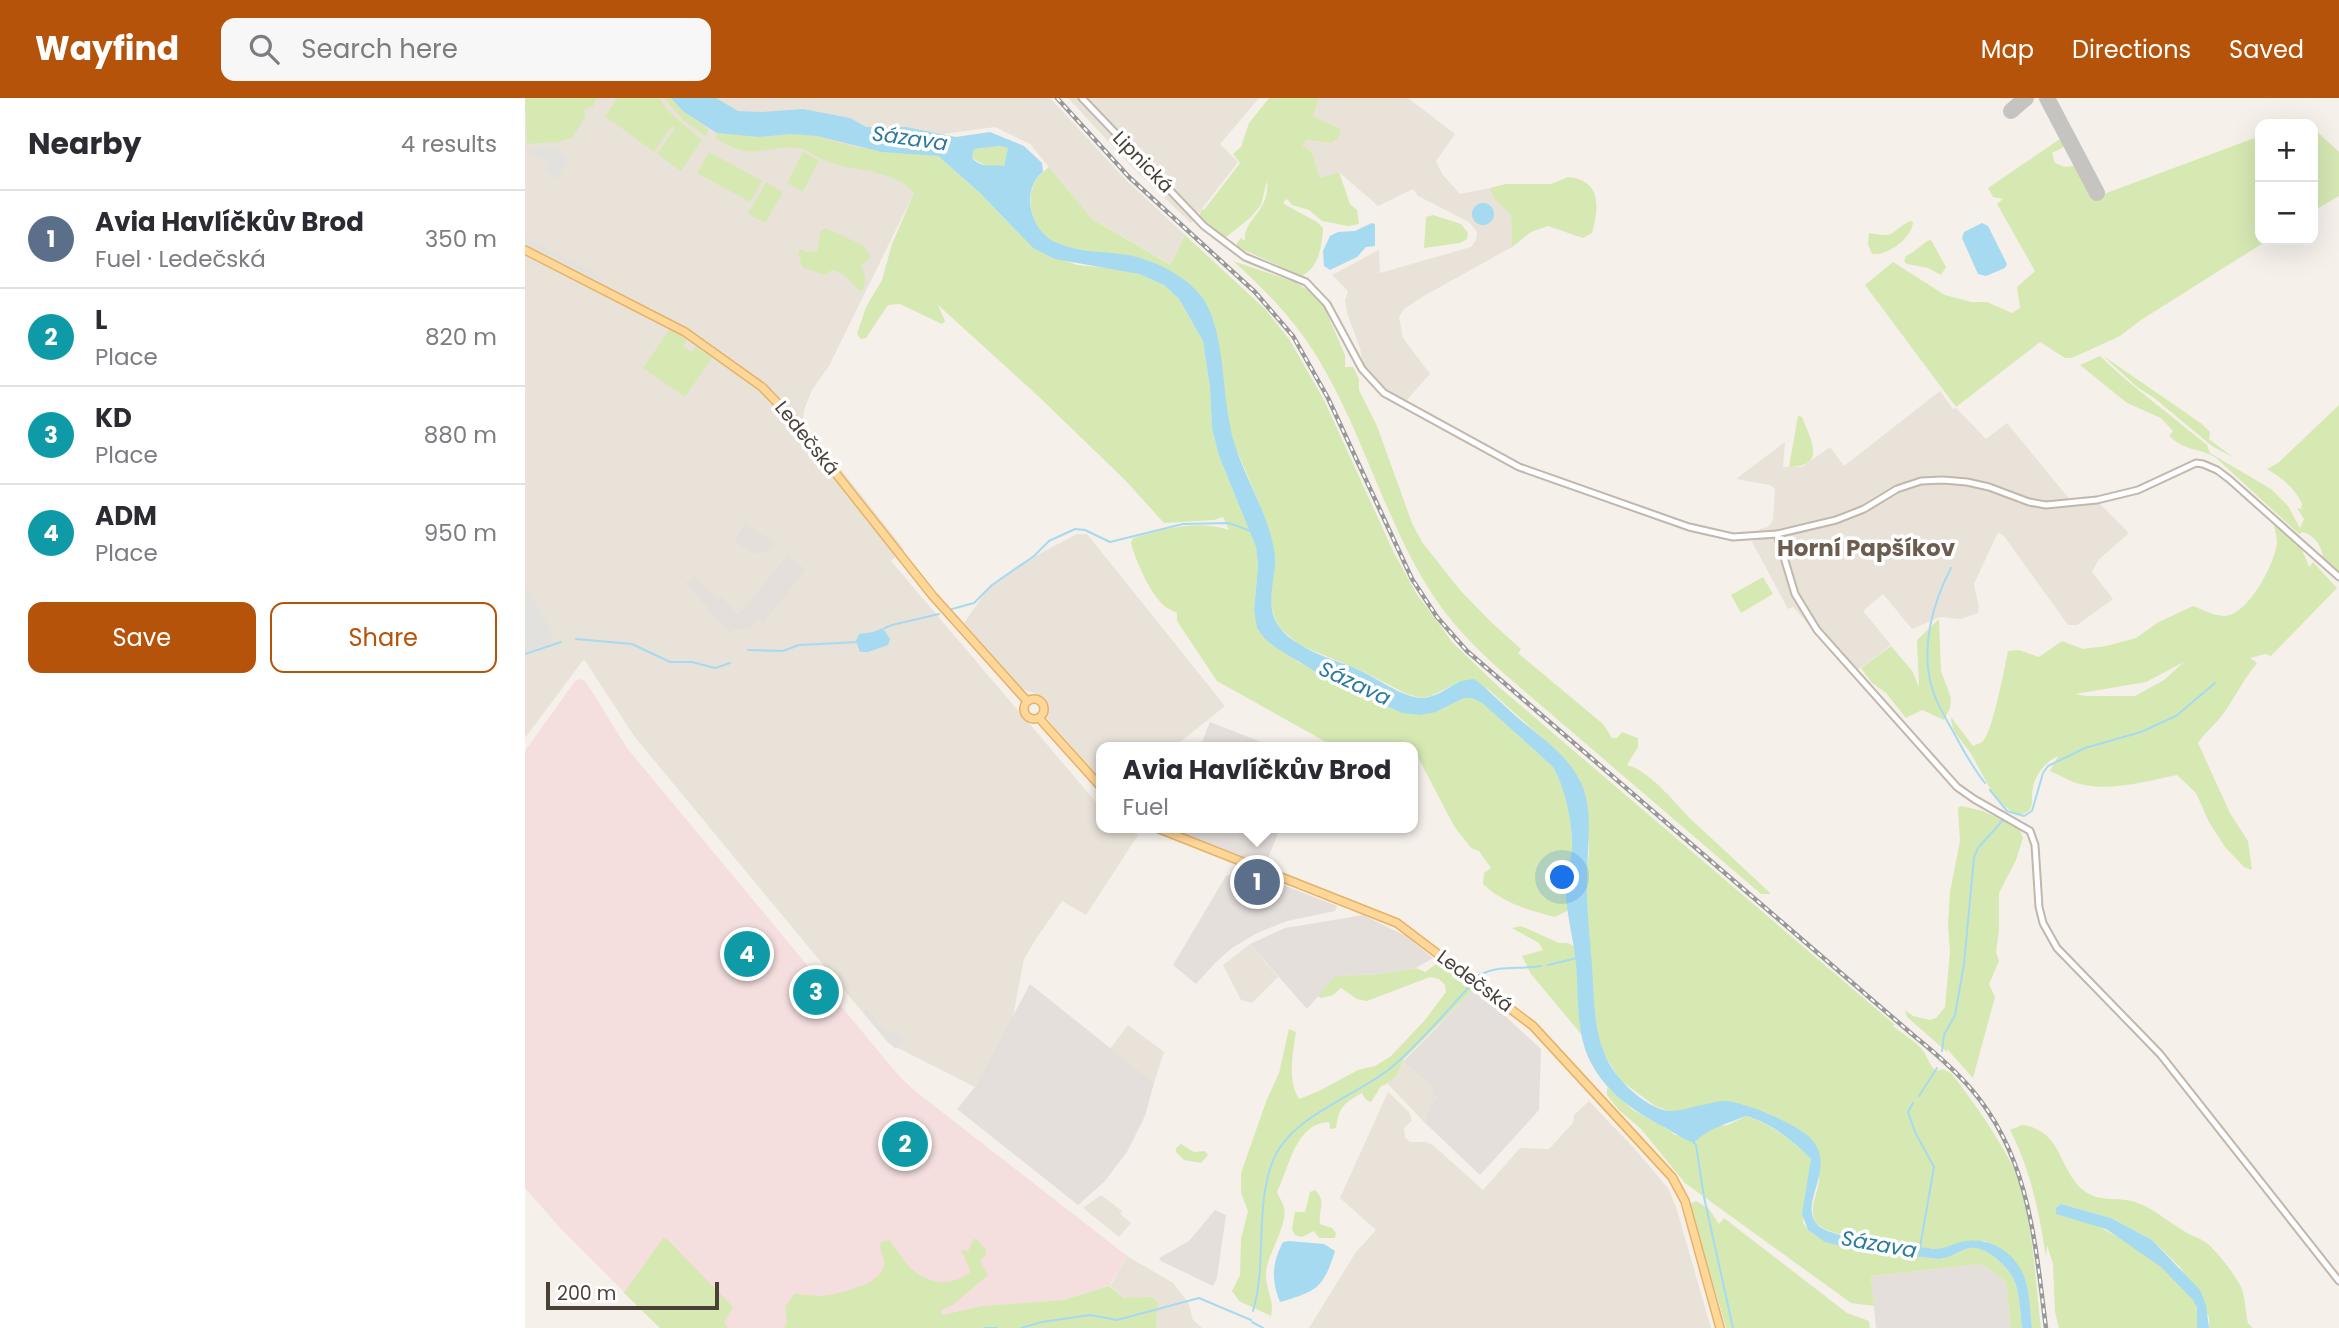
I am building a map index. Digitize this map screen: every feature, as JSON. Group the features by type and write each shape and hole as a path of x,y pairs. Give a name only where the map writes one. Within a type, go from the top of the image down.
{"main road":[{"name":"Ledečská","path":"525,250 685,332 762,387 792,418 932,595 1027,701"},
{"name":"Ledečská","path":"1033,699 1042,703 1044,712 1039,718 1031,719 1026,716 1023,707 1027,701 1033,699"},
{"name":"Ledečská","path":"1039,718 1096,781"},
{"name":"Ledečská","path":"1170,833 1397,923 1533,1027 1672,1177 1685,1201 1720,1328"}],"street":[{"name":"Lipnická","path":"1082,98 1204,226 1245,257 1306,282 1327,304 1362,369 1384,393 1519,467 1714,534 1733,537 1777,534"},
{"path":"2339,577 2229,479 2203,464 2187,466 2138,490 2097,500 2038,504 1967,482 1921,481 1897,489 1864,509 1836,520 1777,534 1800,601 1817,630 1957,787 2030,831 2035,845 2039,907 2043,923 2057,948 2160,1054 2339,1281"}],"shaded area":[{"path":"525,98 1050,98 1126,180 1185,235 1172,265 1092,219 1030,144 995,127 943,134 829,366 812,390 804,410 805,424 904,549 891,561 1096,802 1096,833 1138,835 1086,915 1062,901 1036,939 1024,959 1012,1021 975,1087 888,1043 634,736 584,659 525,738"},
{"path":"1068,98 1259,98 1220,144 1238,162 1191,223 1136,171"},
{"path":"1319,98 1408,98 1455,134 1436,161 1442,174 1460,194 1490,188 1494,199 1511,215 1512,247 1422,297 1404,309 1399,317 1403,338 1430,374 1406,401 1388,391 1363,365 1360,348 1348,316 1345,301 1348,291 1332,275 1379,250 1380,273 1471,247 1477,232 1469,222 1418,196 1413,189 1378,206 1339,172 1320,178 1312,152 1301,145 1307,140 1331,143 1341,129 1312,116"},
{"path":"560,146 558,151 570,159 556,179 544,171 549,164 525,150"},
{"path":"525,238 602,277 602,282 525,242"},
{"path":"1940,391 1953,409 1956,408 1986,439 2007,423 2075,506 2098,502 2127,531 2128,534 2099,559 2092,572 2113,599 2077,625 2068,625 2004,536 1998,532 1974,584 1978,613 1960,619 1940,617 1912,629 1883,594 1863,611 1891,645 1851,675 1797,611 1793,607 1788,609 1752,542 1760,529 1768,527 1773,520 1775,489 1770,485 1736,479 1785,442 1783,467 1802,467 1830,447 1844,466"},
{"path":"745,523 775,543 771,550 754,554 734,541"},
{"path":"1077,534 1087,534 1225,706 1180,742 1096,742 1096,774 1045,716 1047,706 1042,696 1022,689 964,623 989,587 1020,564"},
{"path":"788,555 806,570 763,623 759,620 749,629 735,629 730,633 685,583 695,576 717,600 722,597 738,615"},
{"path":"526,589 552,630 552,643 525,652"},
{"path":"581,679 586,682 627,748 899,1076 1127,1256 1109,1286 1063,1300 981,1306 942,1315 934,1294 810,1328 660,1328 562,1230 525,1188 525,751 575,681"},
{"path":"1210,722 1261,742 1202,742"},
{"path":"1176,833 1278,833 1265,866"},
{"path":"1236,873 1245,893 1271,902 1278,898 1283,885 1337,906 1335,911 1287,921 1257,933 1232,948 1196,984 1173,965 1226,876"},
{"path":"1363,915 1406,936 1433,958 1416,968 1380,974 1336,976 1307,1009 1250,944 1285,928"},
{"path":"1250,944 1278,977 1252,1003 1241,1000 1223,965"},
{"path":"1030,984 1154,1083 1145,1116 1127,1152 1104,1182 1078,1205 957,1109 975,1087"},
{"path":"1475,988 1541,1049 1539,1110 1480,1175 1424,1122 1431,1104 1438,1098 1433,1094 1433,1087 1403,1062"},
{"path":"867,1008 889,1035 895,1030 903,1039 895,1049 863,1011"},
{"path":"1128,1025 1164,1052 1154,1083 1110,1049"},
{"path":"1403,1062 1433,1087 1438,1098 1431,1104 1424,1122 1388,1084"},
{"path":"1388,1092 1409,1112 1412,1121 1404,1128 1405,1138 1410,1142 1433,1145 1483,1190 1520,1148 1549,1149 1573,1123 1574,1115 1589,1101 1668,1188 1711,1328 1309,1328 1356,1252 1376,1230 1340,1198"},
{"path":"1101,1195 1122,1211 1120,1214 1131,1223 1119,1237 1083,1208"},
{"path":"1215,1210 1226,1215 1217,1278 1213,1286 1159,1258 1189,1241"},
{"path":"1127,1256 1173,1283 1188,1302 1193,1320 1202,1328 1156,1328 1158,1303 1124,1298 1110,1286"},
{"path":"1982,1264 2006,1282 2011,1328 1876,1328 1871,1276"}],"green space":[{"path":"525,98 597,98 593,106 584,110 585,118 572,138 559,142 527,144"},
{"path":"618,98 659,98 668,111 702,140 681,171 657,154 675,128 672,126 654,152 605,116"},
{"path":"664,98 671,98 684,112 708,129 706,137 683,120"},
{"path":"1269,98 1319,98 1313,116 1341,129 1338,138 1331,143 1307,140 1302,145 1312,152 1320,178 1339,172 1350,204 1357,210 1359,224 1348,226 1322,221 1309,210 1292,205 1287,199 1284,201 1284,204 1323,228 1316,262 1302,276 1237,247 1241,238 1245,241 1248,226 1265,201 1267,181 1261,205 1250,218 1225,238 1217,234 1199,216 1240,163 1233,154 1241,147 1249,123"},
{"path":"717,133 759,137 791,134 817,136 855,147 938,156 980,193 1033,248 1077,265 1118,269 1139,274 1164,285 1179,299 1203,341 1210,388 1212,428 1219,456 1256,547 1258,566 1254,610 1298,662 1381,705 1436,712 1464,698 1472,698 1482,703 1552,766 1564,794 1571,825 1569,910 1555,917 1535,912 1507,901 1483,884 1484,873 1491,868 1479,851 1471,848 1454,826 1418,757 1418,742 1326,742 1217,681 1177,621 1177,613 1161,603 1150,588 1131,543 1133,538 1181,526 1205,525 1229,530 1223,517 1164,523 1125,480 1037,395 938,305 945,321 942,324 900,304 888,305 866,338 861,339 857,334 866,307 882,280 892,244 914,193 906,185 886,175 828,162 803,149 786,147 749,152 729,146 716,138"},
{"path":"2318,133 2339,152 2339,196 2318,208"},
{"path":"2255,138 2255,245 2260,245 2120,336 2072,358 2065,358 2040,342 1956,407 1865,285 1893,262 1945,295 1971,302 1987,302 2012,313 2020,308 2017,287 2035,271 1997,204 2003,199 1993,197 1988,188 2060,139 2066,146 2052,153 2055,163 2065,167 2078,165 2093,198"},
{"path":"1000,146 1008,148 1004,167 988,167 972,158 974,149"},
{"path":"709,152 762,181 750,202 697,173"},
{"path":"803,152 819,160 803,192 787,183"},
{"path":"1049,167 1092,219 1171,265 1185,235 1265,309 1289,339 1324,400 1394,553 1416,593 1453,643 1499,687 1917,1044 1936,1071 1943,1069 1951,1073 1990,1128 2018,1180 2029,1221 2041,1328 2032,1328 2028,1296 1986,1241 1966,1241 1934,1249 1849,1237 1820,1226 1813,1213 1819,1182 1818,1172 1806,1134 1767,1113 1669,1111 1655,1106 1620,1080 1603,1052 1594,1008 1586,873 1589,853 1588,812 1579,778 1540,736 1488,689 1459,682 1431,696 1421,698 1407,694 1360,670 1299,645 1280,628 1269,597 1274,572 1274,551 1259,503 1235,446 1190,285 1148,261 1078,250 1047,237 1036,225 1031,201 1034,184"},
{"path":"1568,177 1579,179 1592,189 1596,214 1592,233 1583,238 1548,226 1531,232 1512,247 1511,215 1494,199 1490,188 1506,184 1551,184"},
{"path":"766,182 783,192 765,223 748,214"},
{"path":"1433,215 1461,224 1468,233 1467,239 1460,243 1424,248 1426,217"},
{"path":"1910,221 1913,222 1912,228 1904,240 1892,249 1872,254 1868,244 1869,233 1888,235"},
{"path":"825,228 863,245 871,257 861,266 865,275 864,289 860,291 838,272 832,270 824,275 802,267 798,252 801,249 805,252 817,251 820,232"},
{"path":"1931,240 1946,267 1941,275 1904,261 1906,256"},
{"path":"1233,261 1295,282 1314,294 1323,304 1345,355 1345,367 1353,367 1359,379 1359,390 1377,426 1412,523 1422,542 1460,590 1521,649 1518,653 1603,724 1612,738 1617,738 1622,732 1638,738 1638,747 1627,765 1655,782 1771,894 1761,894 1508,677 1474,646 1454,623 1435,599 1411,558 1345,409 1314,352 1277,304"},
{"path":"670,329 687,340 683,346 692,352 696,347 712,358 685,397 643,368"},
{"path":"2102,355 2202,424 2210,432 2209,439 2234,458 2212,446 2137,387"},
{"path":"2100,356 2207,445 2210,453 2271,489 2288,506 2300,528 2304,519 2297,508 2301,509 2299,498 2288,484 2267,469 2278,463 2339,405 2339,571 2323,557 2314,539 2303,532 2299,534 2215,457 2175,441 2169,436 2173,431 2161,418 2127,403 2080,365"},
{"path":"1798,416 1802,417 1812,442 1812,457 1801,466 1789,467"},
{"path":"2274,525 2292,537 2309,567 2313,562 2337,588 2271,656 2265,654 2250,658 2257,663 2223,714 2198,743 2230,813 2248,841 2252,870 2244,867 2225,847 2209,822 2196,793 2177,775 2129,785 2092,786 2073,782 2050,771 2058,756 2043,767 2037,777 2029,811 2020,815 2002,804 1955,731 1951,717 1973,746 1982,742 1994,715 2008,651 2019,650 2039,657 2062,641 2083,649 2106,646 2136,638 2157,623 2193,606 2221,616 2234,613 2251,597 2272,562 2277,542","holes":["2184,662 2164,680 2135,696 2075,694 2146,682"]},
{"path":"1763,577 1773,594 1741,613 1731,595"},
{"path":"1939,619 1941,671 1951,698 1950,708 1944,720 1922,710 1906,718 1861,668 1891,646 1913,672 1919,688 1917,640"},
{"path":"1961,806 1983,811 2019,828 2023,838 2016,860 1999,893 1996,952 1999,961 1989,984 1995,997 1973,1078 1947,1049 1947,1052 1907,1017 1905,1010 1913,1016 1930,1020 1936,1018 1945,1007 1950,952 1950,892 1960,841 1958,808"},
{"path":"1521,926 1575,947 1581,1034 1531,974 1522,956 1543,950 1539,943 1512,928"},
{"path":"1440,961 1475,988 1404,1059 1395,1076 1381,1086 1371,1102 1366,1100 1362,1093 1343,1106 1336,1128 1330,1129 1329,1122 1317,1124 1301,1139 1277,1192 1284,1215 1266,1272 1272,1305 1271,1316 1239,1301 1232,1291 1240,1275 1241,1239 1248,1211 1241,1193 1241,1173 1279,1073 1289,1029 1296,1032 1292,1075 1299,1099 1358,1070 1375,1066 1391,1056 1425,1020 1446,992 1445,985 1439,979 1430,977 1367,1001 1357,999 1341,988 1333,995 1321,998 1318,996 1335,976 1380,974 1416,968 1425,972"},
{"path":"1607,1087 1633,1110 1675,1135 1700,1136 1746,1116 1781,1134 1811,1159 1803,1223 1811,1232 1831,1243 1939,1259 1970,1248 1989,1253 2006,1267 2013,1278 2022,1328 2011,1328 2006,1282 1982,1264 1871,1276 1874,1306 1851,1303 1685,1183 1641,1129 1619,1110 1607,1095"},
{"path":"2022,1125 2046,1135 2077,1184 2086,1192 2098,1197 2138,1203 2208,1244 2226,1264 2241,1287 2248,1323 2253,1328 2209,1328 2209,1317 2180,1267 2152,1240 2111,1218 2061,1204 2136,1249 2174,1277 2196,1306 2198,1320 2197,1328 2059,1328 2055,1312 2053,1264 2047,1245 2046,1257 2033,1192 2010,1130"},
{"path":"1181,1144 1194,1152 1205,1151 1208,1155 1201,1163 1184,1160 1176,1152 1176,1148"},
{"path":"1315,1190 1321,1198 1320,1224 1332,1228 1336,1233 1335,1238 1319,1238 1314,1231 1302,1237 1295,1235 1292,1229 1295,1212 1305,1212 1310,1192"},
{"path":"1696,1201 1709,1209 1719,1224 1724,1218 1847,1313 1869,1321 1870,1328 1726,1328 1690,1204"},
{"path":"663,1238 733,1307 724,1322 728,1328 660,1328 624,1293"},
{"path":"974,1239 986,1250 986,1255 980,1261 988,1275 953,1305 941,1310 942,1315 981,1306 1063,1300 1109,1286 1124,1298 1152,1297 1158,1303 1156,1328 784,1328 787,1321 785,1307 794,1294 822,1296 837,1293 856,1288 879,1275 884,1264 881,1242 889,1240 907,1264 921,1276 943,1282 971,1272 961,1250 968,1251"}],"water":[{"name":"Sázava","path":"671,98 716,98 738,111 803,109 850,118 866,127 906,127 956,137 990,132 1024,146 1042,163 1043,172 1036,180 1030,199 1034,219 1046,236 1073,248 1128,255 1151,262 1175,273 1195,289 1209,309 1215,325 1235,445 1271,535 1275,568 1271,604 1280,629 1306,648 1412,696 1430,697 1461,681 1474,679 1558,752 1578,777 1587,800 1589,825 1587,898 1597,1026 1605,1055 1622,1081 1658,1108 1671,1111 1728,1101 1769,1114 1806,1134 1816,1145 1820,1157 1812,1214 1816,1223 1824,1229 1853,1238 1934,1249 1975,1240 2002,1249 2016,1262 2025,1279 2032,1328 2022,1328 2017,1290 2010,1273 1995,1257 1982,1250 1970,1248 1939,1259 1852,1249 1825,1242 1808,1230 1802,1214 1811,1159 1773,1128 1746,1116 1712,1130 1694,1143 1637,1111 1611,1091 1592,1065 1581,1033 1576,964 1566,899 1572,848 1571,828 1557,774 1552,766 1482,703 1472,698 1464,698 1436,712 1420,715 1402,713 1326,678 1265,639 1257,628 1254,610 1258,566 1256,547 1219,456 1212,428 1210,388 1203,341 1179,299 1164,285 1139,274 1055,259 1033,248 980,193 938,156 882,152 817,136 791,134 759,137 717,133 684,112","holes":["1000,146 1008,148 1004,166 983,165 972,158 974,149"]},
{"path":"1479,203 1487,203 1494,210 1494,218 1487,225 1479,225 1472,218 1472,210"},
{"path":"1982,223 1988,226 2007,264 2005,268 1986,276 1978,274 1962,238 1964,232"},
{"path":"1375,224 1375,246 1366,247 1357,257 1330,270 1324,266 1323,251 1330,236 1338,232 1355,231"},
{"path":"883,628 890,639 888,645 860,652 856,641 859,634"},
{"path":"2061,1204 2111,1218 2152,1240 2200,1290 2206,1305 2209,1328 2197,1328 2197,1308 2193,1300 2161,1267 2106,1229 2056,1214 2056,1208"},
{"path":"1283,1242 1324,1244 1335,1251 1327,1273 1317,1287 1303,1295 1280,1302 1274,1279 1275,1264"}],"waterway":[{"path":"952,609 974,603 992,585 1034,556 1049,541 1075,529 1085,530 1110,542 1183,524 1229,523 1251,531"},
{"path":"1951,568 1934,610 1928,640 1928,670 1941,709 1968,759 1985,783"},
{"path":"885,628 939,614"},
{"path":"576,639 632,644 670,662 692,662 715,668 730,663"},
{"path":"525,654 561,642"},
{"path":"748,650 783,651 799,645 858,642"},
{"path":"1990,790 2007,811 2024,816 2032,811 2043,773 2048,766 2085,748 2141,732 2176,716 2215,683"},
{"path":"1942,1051 1944,1035 1955,1015 1964,964 1974,857 1978,848 2003,820"},
{"path":"1548,965 1577,958"},
{"path":"1479,975 1503,968 1541,966"},
{"path":"1253,1311 1267,1181 1281,1146 1308,1119 1392,1067 1470,986"},
{"path":"1919,1096 1937,1068"},
{"name":"Sázava","path":"1913,1103 1908,1112 1915,1132 1934,1167 1920,1247"},
{"path":"1694,1143 1733,1328"},
{"path":"1021,1328 1090,1315 1117,1320 1199,1298 1251,1320"},
{"path":"1252,1322 1263,1328"},
{"path":"985,1328 997,1328"}],"taxiway":[{"path":"2011,111 2026,98"},
{"path":"2047,98 2097,193"}],"railway":[{"path":"1057,98 1129,177 1255,292 1293,336 1328,398 1412,579 1437,617 1467,651 1936,1055 1972,1090 1991,1116 2018,1173 2033,1233 2046,1328"}],"place":[{"name":"Avia Havlíčkův Brod","path":"1257,882"},
{"name":"ADM","path":"747,954"},
{"name":"KD","path":"816,992"},
{"name":"L","path":"905,1144"}],"district":[{"name":"Horní Papšíkov","path":"1866,548"}]}
